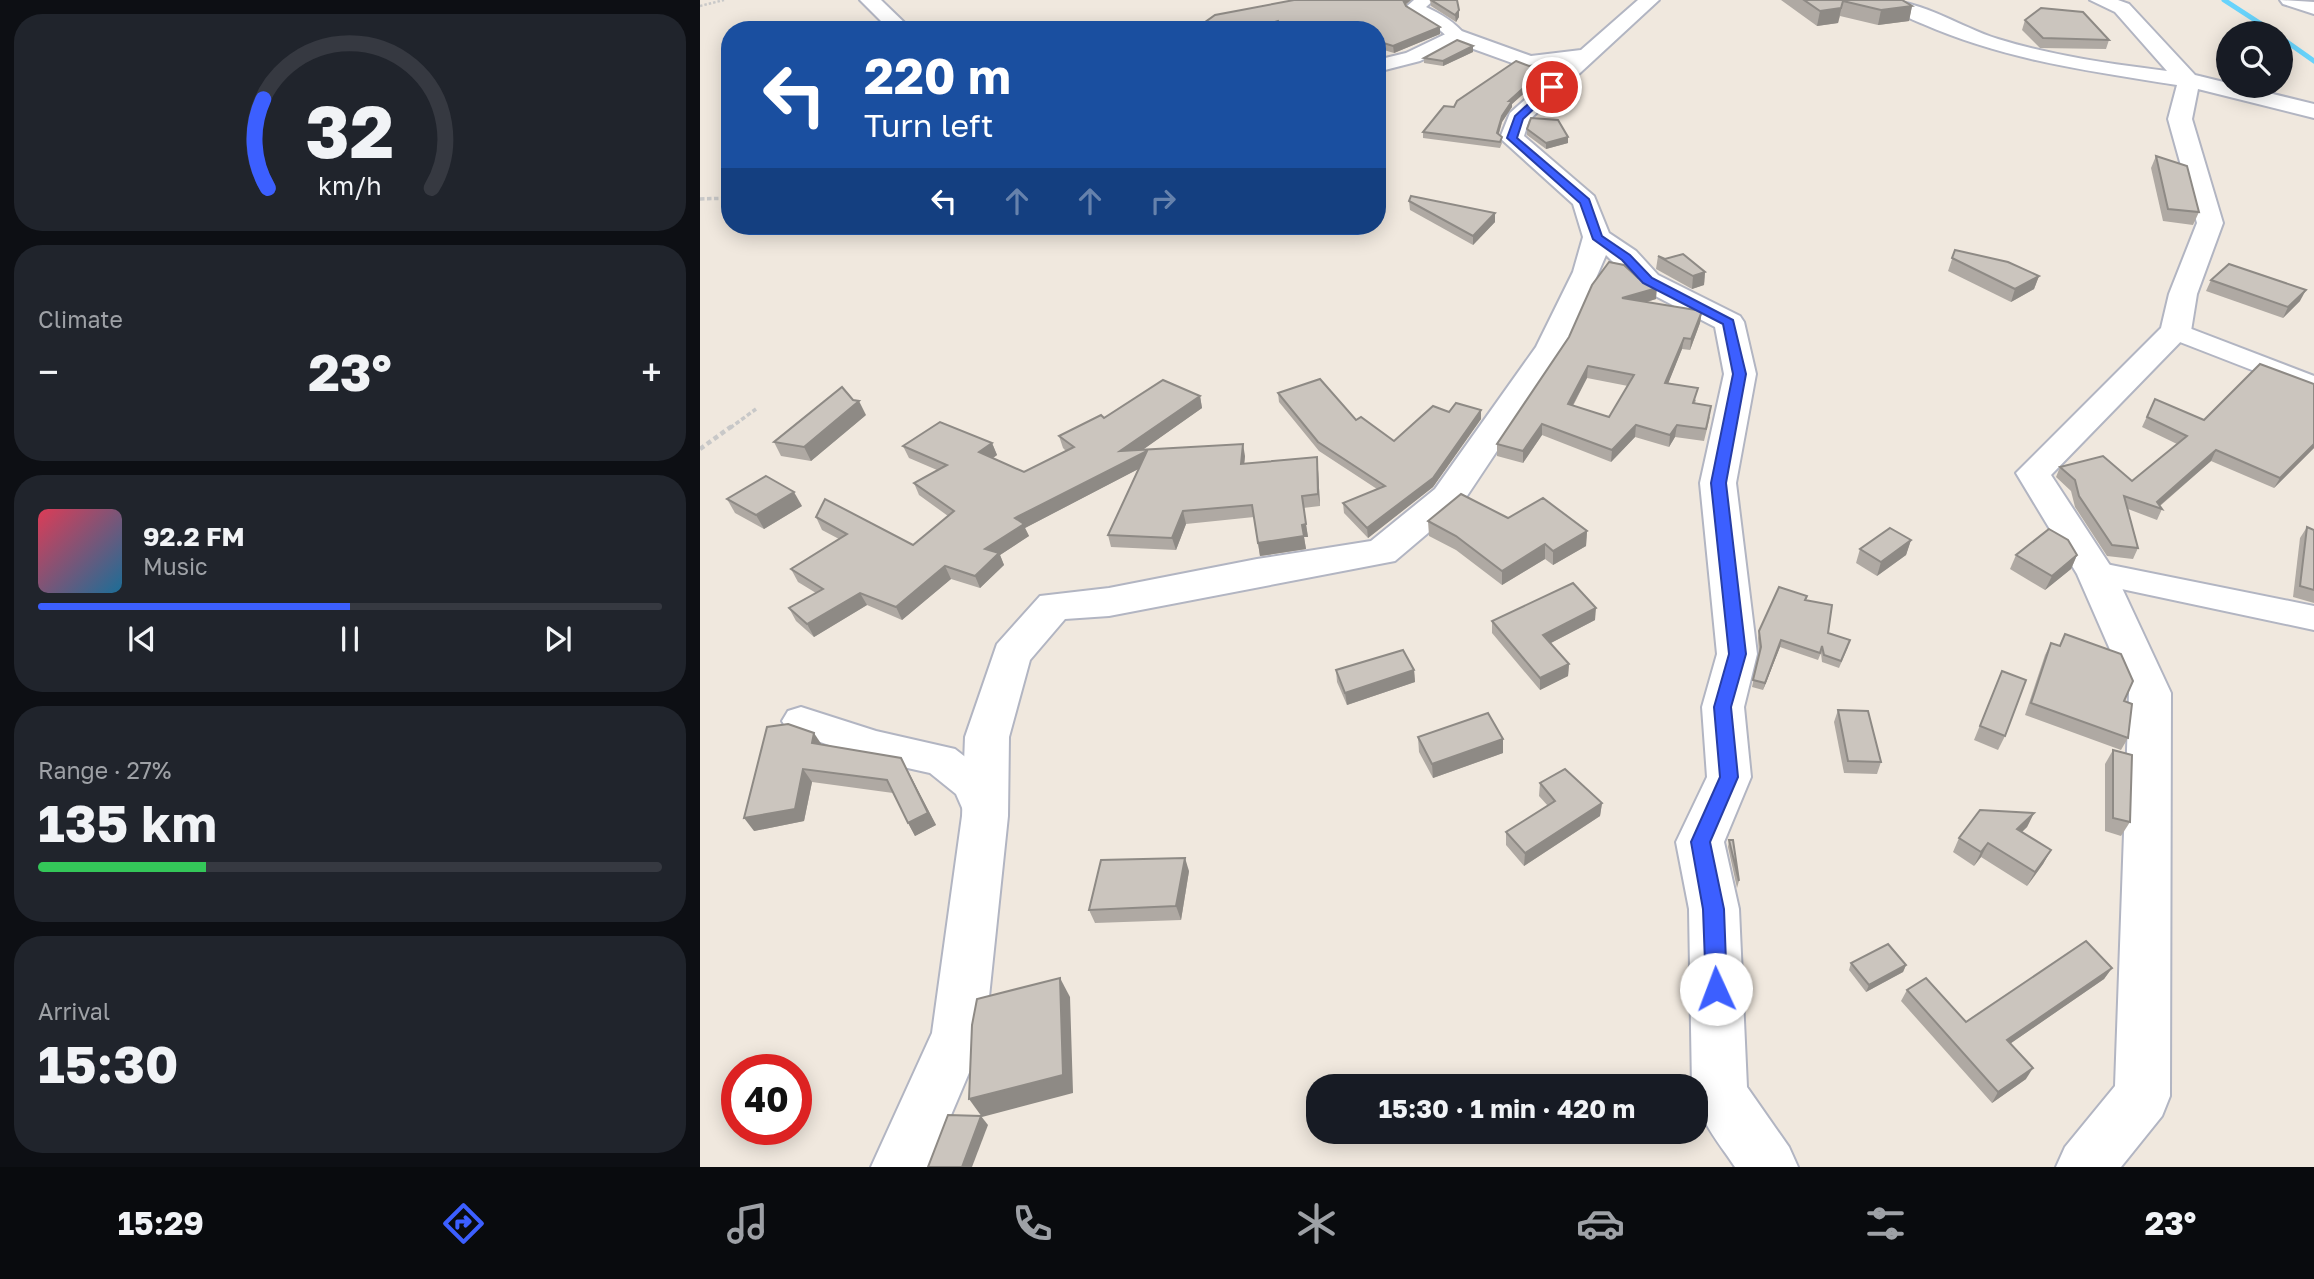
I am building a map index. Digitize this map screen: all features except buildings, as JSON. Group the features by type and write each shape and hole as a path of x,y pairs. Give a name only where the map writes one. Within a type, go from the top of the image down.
{"street":[{"path":"870,0 892,21"},
{"path":"1426,0 1414,7 1439,20 1456,35 1529,63 1547,63 1587,56"},
{"path":"900,1167 958,1035 985,816 988,737 1011,656 1054,606 1109,602 1382,552 1448,497 1551,348 1587,272 1597,237 1585,201 1512,138 1518,118 1649,0"},
{"path":"1892,0 1931,23 2081,67 2189,82 2314,111"},
{"path":"2100,0 2122,8 2189,82"},
{"path":"2290,0 2314,8"},
{"path":"1386,64 1413,57 1456,35"},
{"path":"2085,1167 2142,1096 2150,693 2096,573 2033,473 2176,331 2183,294 2210,223 2180,119 2189,82"},
{"path":"1597,237 1626,257 1648,281 1729,322 1740,374 1718,483 1737,654 1723,707 1729,777 1700,842 1714,909 1720,1096 1769,1167"},
{"path":"2176,331 2314,386"},
{"path":"2096,573 2314,618"},
{"path":"801,721 876,746 941,760 972,784 985,816"}],"path":[{"path":"700,6 724,0"},
{"path":"700,199 721,198"},
{"path":"700,449 756,409"}],"waterway":[{"path":"2224,0 2256,21"},
{"path":"2293,46 2314,61"}],"route":[{"path":"1552,87 1518,118 1512,138 1585,201 1597,237 1626,257 1648,281 1729,322 1740,374 1723,446 1718,483 1737,654 1723,707 1729,777 1700,842 1714,909 1716,989"}]}
